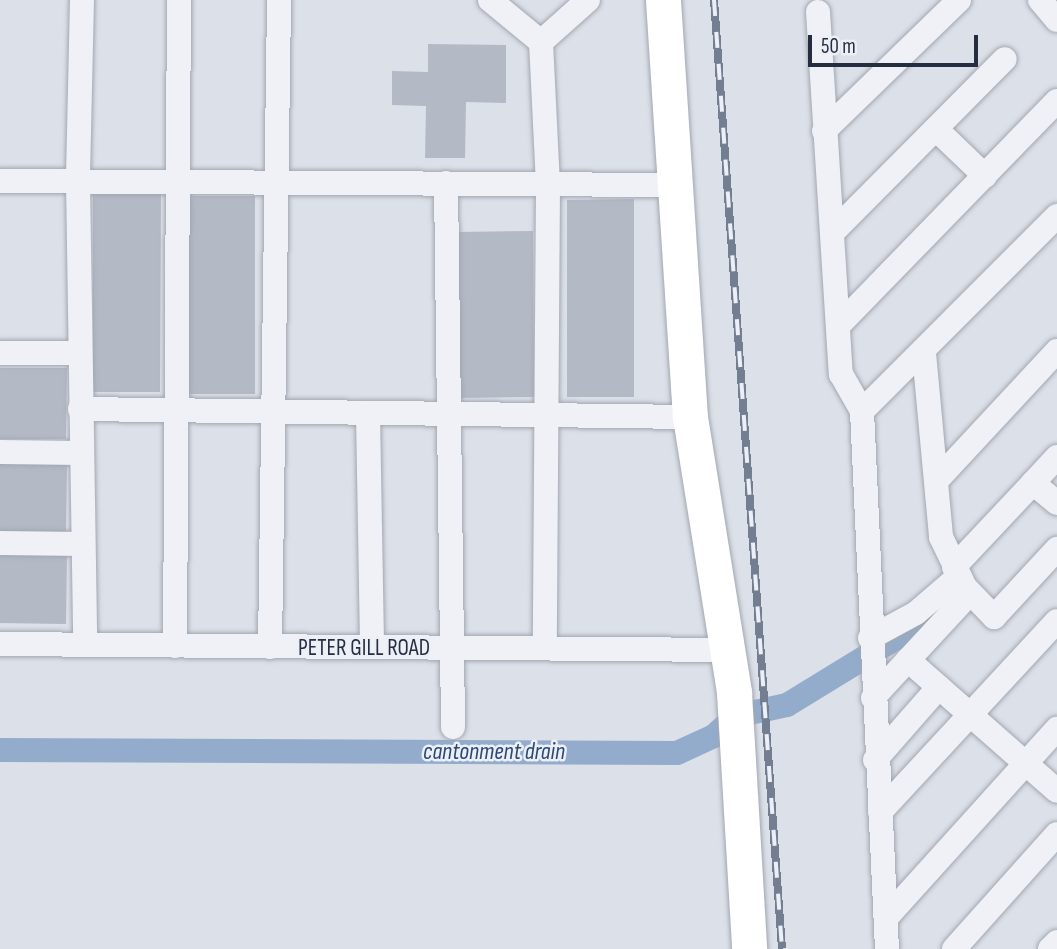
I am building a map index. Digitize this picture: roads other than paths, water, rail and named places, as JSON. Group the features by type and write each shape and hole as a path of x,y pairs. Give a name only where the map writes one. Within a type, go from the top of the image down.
{"main road":[{"path":"663,0 690,417 734,693 749,949"}],"street":[{"path":"82,0 78,182 85,645"},
{"path":"175,646 174,182 179,0"},
{"path":"270,647 273,183 279,0"},
{"path":"490,0 541,42 548,184 549,417 545,649"},
{"path":"541,42 588,0"},
{"path":"824,131 959,0"},
{"path":"1040,0 1057,20"},
{"path":"818,12 841,374 862,411 875,760 887,949"},
{"path":"832,233 1004,60"},
{"path":"838,326 1057,101"},
{"path":"936,128 985,176"},
{"path":"0,181 675,185"},
{"path":"446,183 453,727"},
{"path":"862,411 924,353 1057,216"},
{"path":"937,480 1057,351"},
{"path":"0,353 80,353"},
{"path":"924,353 941,537 961,579 995,617 1057,549"},
{"path":"80,409 449,416 690,417"},
{"path":"368,414 372,648"},
{"path":"0,452 81,453"},
{"path":"873,698 908,660 961,579 1033,483 1057,457"},
{"path":"1033,483 1057,503"},
{"path":"0,543 83,544"},
{"path":"870,638 916,613 961,579"},
{"path":"880,813 1057,621"},
{"name":"PETER GILL ROAD","path":"0,644 729,650"},
{"path":"908,660 968,717 1057,790"},
{"path":"875,760 939,687"},
{"path":"886,918 1057,729"},
{"path":"954,949 1057,834"},
{"path":"1050,949 1057,942"}],"waterway":[{"name":"cantonment drain","path":"0,750 677,753 714,736 736,716 787,705 947,607"}],"railway":[{"path":"714,0 782,949"}]}
